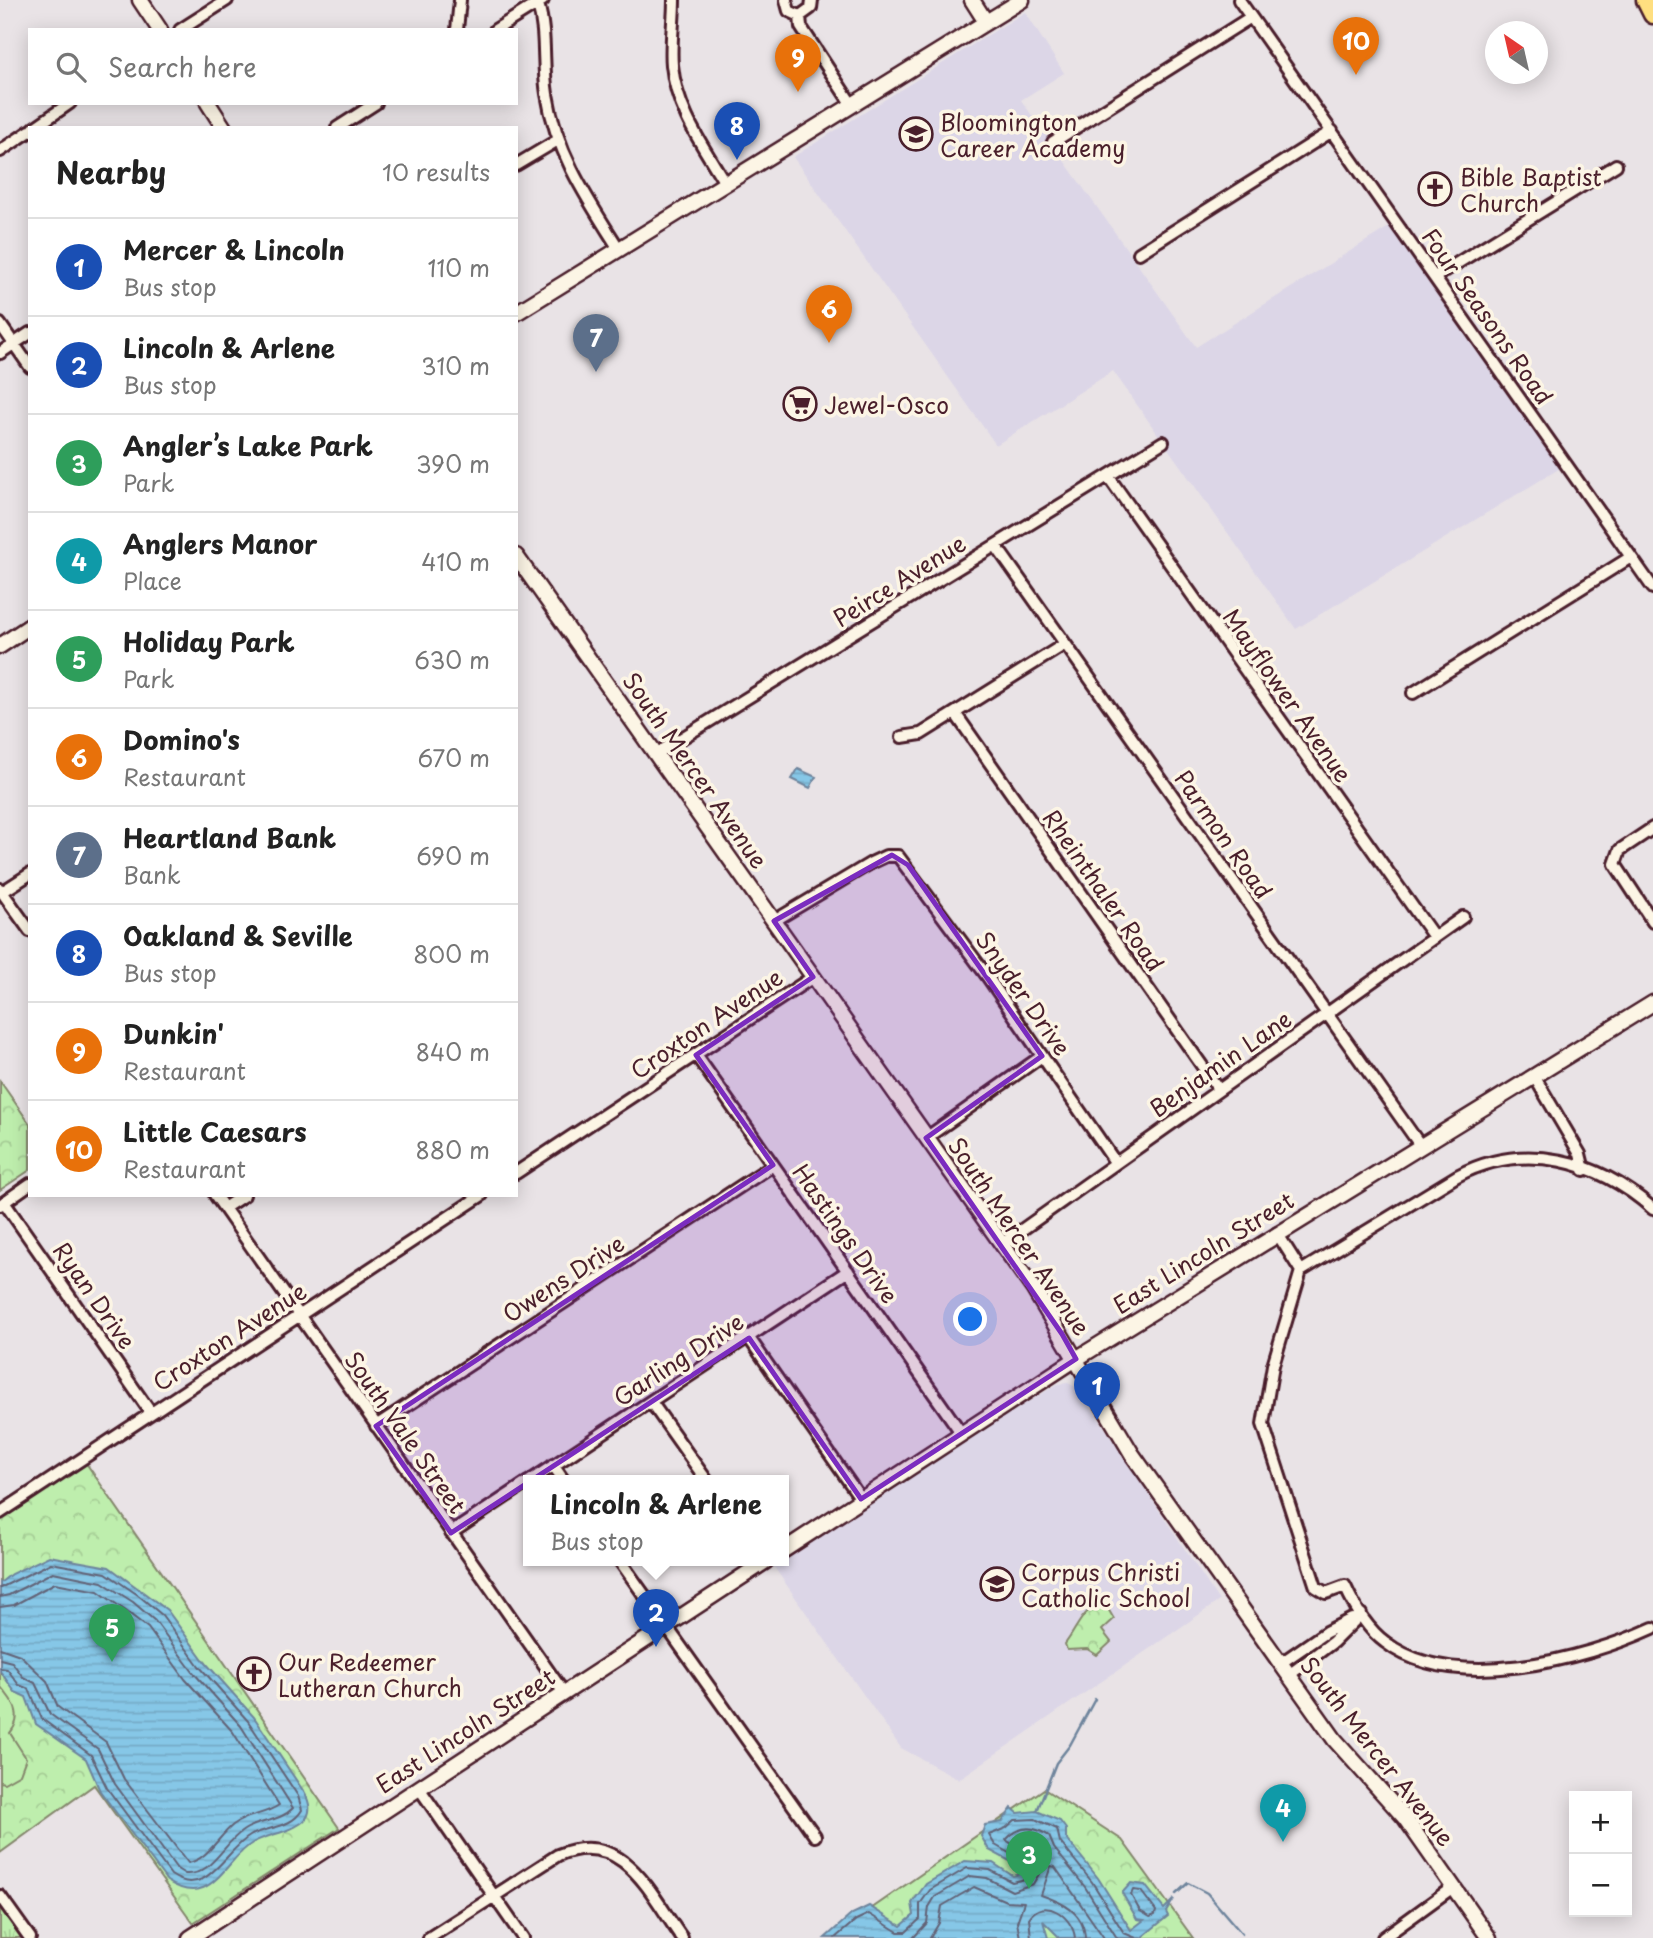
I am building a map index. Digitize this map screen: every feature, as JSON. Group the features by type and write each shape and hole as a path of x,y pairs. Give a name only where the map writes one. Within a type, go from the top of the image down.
{"highway":[{"path":"1646,0 1653,14"}],"main road":[{"path":"140,0 159,28"},
{"path":"972,0 986,22"},
{"path":"518,312 1022,0"},
{"path":"209,105 223,126"},
{"name":"South Mercer Avenue","path":"518,559 1002,1244 1076,1359 1132,1454 1335,1740 1405,1818 1489,1938"},
{"path":"0,646 28,627"},
{"name":"East Lincoln Street","path":"789,1547 1076,1359 1276,1233 1653,1003"},
{"name":"East Lincoln Street","path":"190,1938 759,1566"}],"street":[{"path":"183,28 227,0"},
{"path":"457,28 460,0"},
{"path":"674,0 671,53 676,87 683,111 725,183"},
{"path":"786,0 789,11 800,16"},
{"path":"800,16 811,8 812,0"},
{"name":"Four Seasons Road","path":"1239,0 1653,588"},
{"path":"498,28 541,2 545,27 547,93 558,140 576,179 619,249"},
{"path":"800,16 801,27 852,105"},
{"path":"1053,142 1251,17"},
{"path":"37,126 67,105"},
{"path":"340,126 373,105"},
{"path":"1139,253 1332,131"},
{"path":"0,151 28,132"},
{"path":"518,164 558,140"},
{"path":"1435,277 1616,165"},
{"path":"0,324 28,364"},
{"path":"0,352 28,334"},
{"name":"Peirce Avenue","path":"656,754 1163,442"},
{"name":"Mayflower Avenue","path":"1108,476 1434,937"},
{"name":"Parmon Road","path":"996,545 1324,1014 1420,1145"},
{"path":"1413,693 1631,557"},
{"path":"902,737 921,734 1065,644"},
{"name":"Rheinthaler Road","path":"955,713 1219,1090"},
{"path":"1653,828 1620,850 1615,864 1653,922"},
{"name":"Snyder Drive","path":"774,922 871,863 892,855 908,865 1115,1162"},
{"path":"28,875 1,891 28,928"},
{"name":"Benjamin Lane","path":"1002,1244 1462,917"},
{"name":"Croxton Avenue","path":"518,1172 813,977"},
{"name":"Hastings Drive","path":"696,1055 962,1434"},
{"path":"926,1138 1042,1056"},
{"path":"1534,1076 1580,1154 1584,1170"},
{"path":"1653,1209 1612,1181 1541,1156 1517,1156 1477,1165 1301,1271 1273,1365 1263,1424 1316,1587 1326,1593 1345,1586 1361,1614 1385,1643 1404,1653 1431,1663 1463,1669 1557,1658 1613,1644 1653,1628"},
{"name":"Owens Drive","path":"376,1426 773,1165"},
{"path":"2,1203 28,1185"},
{"path":"1643,1200 1653,1194"},
{"name":"South Vale Street","path":"216,1197 564,1693"},
{"path":"224,1208 240,1197"},
{"name":"Croxton Avenue","path":"0,1513 479,1197"},
{"name":"Ryan Drive","path":"2,1203 151,1413"},
{"path":"1276,1233 1301,1271"},
{"name":"Garling Drive","path":"538,1475 848,1271"},
{"path":"749,1338 861,1499"},
{"path":"651,1402 703,1475"},
{"path":"553,1465 560,1475"},
{"name":"Garling Drive","path":"452,1533 523,1485"},
{"path":"623,1566 815,1836"},
{"path":"1285,1669 1326,1632 1361,1614"},
{"path":"419,1788 523,1938"},
{"path":"429,1938 558,1855 575,1848 607,1850 635,1872 682,1938"},
{"path":"1383,1938 1453,1886"},
{"path":"0,1896 30,1938"}],"highlighted area":[{"path":"892,855 908,865 1042,1056 926,1138 1062,1334 1076,1359 861,1499 749,1338 451,1533 376,1426 773,1165 696,1055 813,977 774,921"}],"shaded area":[{"path":"1025,12 1064,73 1021,100 1196,347 1392,225 1562,467 1296,629 1113,371 996,445 793,157"},
{"name":"Corpus Christi Catholic School","path":"1068,1383 1079,1389 1219,1601 959,1779 901,1748 774,1567 789,1566 789,1557 996,1421 1058,1384"}],"green space":[{"path":"0,1081 28,1121 28,1171 0,1190"},
{"path":"86,1463 339,1828 193,1923 94,1785 0,1853 0,1520"},
{"path":"1104,1602 1114,1619 1102,1630 1111,1642 1097,1655 1087,1649 1067,1650 1065,1644 1081,1620 1090,1610"},
{"path":"0,1686 15,1708 16,1720 10,1733 26,1758 20,1774 4,1783 0,1782"},
{"path":"1044,1789 1122,1840 1193,1938 829,1938"},
{"path":"0,1907 23,1938 0,1938"}],"water":[{"path":"798,769 816,777 810,788 792,779"},
{"path":"49,1556 109,1567 167,1610 205,1662 254,1717 304,1792 309,1805 308,1814 303,1821 295,1827 254,1842 206,1886 195,1890 182,1889 167,1881 100,1791 86,1759 36,1724 26,1697 15,1692 0,1671 0,1583 11,1574"},
{"path":"1012,1808 1018,1813 1037,1811 1060,1821 1066,1829 1066,1838 1098,1878 1131,1930 1144,1920 1137,1919 1122,1893 1131,1883 1145,1885 1164,1909 1174,1899 1166,1912 1168,1916 1141,1938 1060,1938 1043,1921 1048,1938 825,1938 852,1914 869,1906 901,1926 914,1915 912,1903 926,1884 965,1861 993,1863 1013,1876 1023,1873 1023,1868 989,1850 981,1836 985,1825 1002,1822"}],"waterway":[{"path":"1037,1811 1056,1763 1070,1745 1095,1699"},
{"path":"1176,1894 1188,1883 1207,1893 1242,1934"}],"place":[{"name":"Little Caesars","path":"1356,75"},
{"name":"Dunkin'","path":"798,92"},
{"name":"Bloomington Career Academy","path":"916,134"},
{"name":"Oakland & Seville","path":"737,160"},
{"name":"Bible Baptist Church","path":"1435,189"},
{"name":"Domino's","path":"829,343"},
{"name":"Heartland Bank","path":"596,372"},
{"name":"Jewel-Osco","path":"800,404"},
{"name":"Mercer & Lincoln","path":"1097,1420"},
{"name":"Corpus Christi Catholic School","path":"997,1584"},
{"name":"Lincoln & Arlene","path":"656,1647"},
{"name":"Holiday Park","path":"112,1662"},
{"name":"Our Redeemer Lutheran Church","path":"254,1674"},
{"name":"Anglers Manor","path":"1283,1842"},
{"name":"Angler’s Lake Park","path":"1029,1889"}]}
